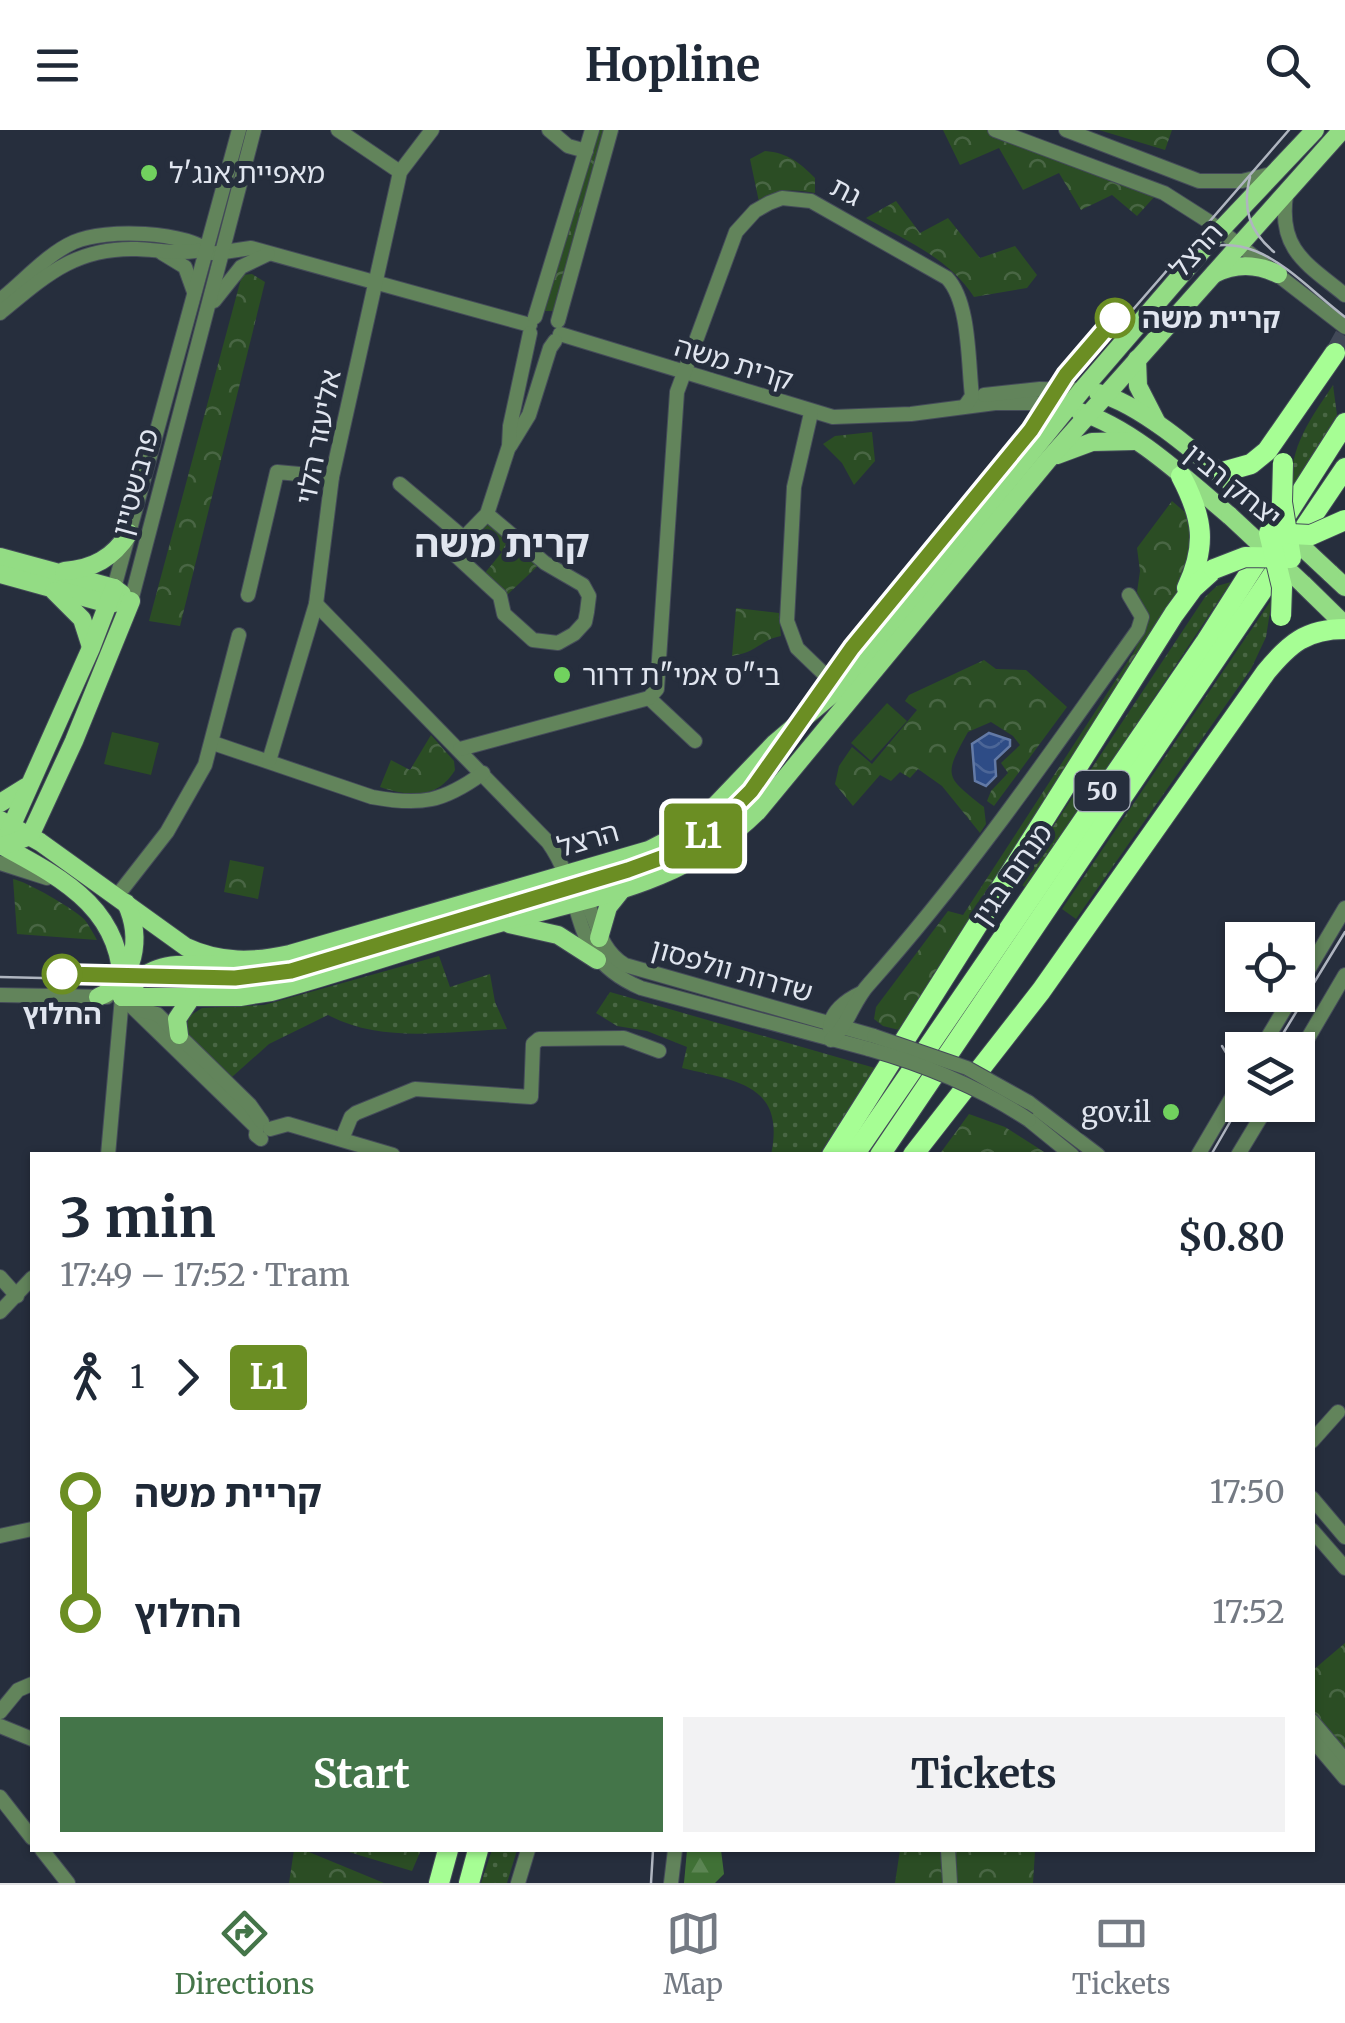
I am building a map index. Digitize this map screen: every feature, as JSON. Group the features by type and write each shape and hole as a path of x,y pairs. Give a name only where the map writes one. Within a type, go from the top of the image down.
{"highway":[{"path":"1224,478 1259,458 1334,353"},
{"path":"1266,672 1281,616 1284,557 1278,533 1283,463 1314,383"},
{"name":"מנחם בגין","path":"856,1152 1205,643 1345,424"},
{"name":"מנחם בגין","path":"882,1152 1345,468"},
{"path":"1181,476 1200,530 1205,569"},
{"path":"1256,504 1278,533"},
{"path":"1230,516 1278,533 1319,533 1345,520"},
{"path":"834,1152 1205,569 1246,557 1284,557 1338,580"},
{"path":"1284,557 1303,584"},
{"path":"915,1152 1042,990 1266,672 1297,638 1345,627"},
{"path":"439,1883 447,1852"},
{"path":"469,1883 477,1852"}],"main road":[{"name":"הרצל","path":"126,1001 270,992 494,924 652,882 703,856 758,810 1048,460 1080,412 1082,390 1220,230 1314,130"},
{"name":"הרצל","path":"121,899 176,941 199,953 226,960 250,960 290,954 662,844 720,803 775,742 843,685 1080,412 1106,396 1342,130"},
{"path":"1206,280 1235,266 1254,266 1278,274"},
{"path":"1138,358 1141,394 1162,430"},
{"name":"יצחק רבין","path":"1082,390 1106,396 1134,410 1256,504"},
{"name":"יצחק רבין","path":"1080,412 1134,441 1284,557"},
{"path":"1048,460 1092,442 1134,441"},
{"path":"51,580 101,562 117,550 129,533"},
{"name":"יצחק רבין","path":"1278,533 1338,580"},
{"path":"0,557 51,580 82,619 91,648"},
{"path":"0,574 51,580 131,601"},
{"path":"1303,584 1345,627"},
{"name":"פרבשטיין","path":"1,851 5,822 31,783 111,596"},
{"name":"פרבשטיין","path":"30,836 131,601"},
{"path":"0,803 31,783"},
{"path":"45,804 53,838 74,866"},
{"path":"5,822 121,899 133,922 135,938 126,1001"},
{"path":"1,851 30,836"},
{"path":"1,851 79,894 94,907 118,950 126,1001"},
{"path":"600,938 608,907 620,892"},
{"path":"494,924 528,926 558,934 597,960"},
{"path":"126,1001 137,980 154,968 250,960"},
{"path":"98,997 116,988 126,1001"},
{"path":"179,1035 178,1019 191,998"}],"street":[{"name":"פרבשטיין","path":"131,601 210,308 215,253 239,130"},
{"name":"פרבשטיין","path":"223,218 254,130"},
{"path":"338,130 400,172"},
{"name":"אליעזר הלוי","path":"268,761 316,604 332,478 400,172 432,130"},
{"path":"549,130 568,146 586,151"},
{"path":"509,446 532,325 592,130"},
{"path":"487,514 544,563 583,585 589,596 587,612 585,622 574,634 558,643 533,640 504,614 500,596 451,551 487,514 509,446 529,415 558,332 612,130"},
{"path":"995,130 1149,186 1220,230 1340,323"},
{"path":"1053,150 1065,146 1064,130"},
{"path":"1064,130 1199,181 1245,181 1276,172"},
{"path":"1286,195 1284,226 1291,246 1345,295"},
{"name":"גת","path":"682,373 736,232 769,203 796,198 826,207 936,269 956,287 963,314 969,401"},
{"path":"177,237 223,218 237,238 262,251 532,325 550,315 558,332"},
{"path":"0,300 76,241 106,235 177,237 215,253"},
{"path":"0,313 47,274 82,255 119,248 262,251"},
{"path":"152,250 186,267 194,298"},
{"path":"210,308 241,267 262,251"},
{"name":"פרבשטיין","path":"111,596 194,298 215,253"},
{"path":"532,325 540,344 558,332"},
{"name":"קרית משה","path":"558,332 811,413 847,418 1040,389 1082,390"},
{"path":"460,750 649,698 657,689 674,428 682,373"},
{"name":"קרית משה","path":"969,401 1010,402 1080,412"},
{"path":"811,413 794,487 787,621 797,648 822,672"},
{"path":"248,595 278,472 332,478"},
{"path":"400,484 464,538"},
{"path":"831,1040 845,1028 861,993 952,888 1138,630 1142,618 1128,595"},
{"path":"316,604 548,842 600,938"},
{"path":"121,899 168,832 205,765 239,635"},
{"path":"649,698 695,741"},
{"path":"213,742 396,802 445,798 483,773"},
{"path":"582,902 587,942 597,960"},
{"path":"1315,959 1345,908"},
{"name":"שדרות וולפסון","path":"600,938 614,959 637,970 845,1028 992,1097 1068,1152"},
{"name":"שדרות וולפסון","path":"597,960 617,977 641,988 831,1040 871,1043 967,1068 1028,1102 1094,1152"},
{"path":"1312,1032 1345,975"},
{"path":"831,1040 829,1024 840,1006 861,993"},
{"path":"0,994 98,997"},
{"path":"126,1001 152,1010 250,1105 263,1130 255,1152"},
{"path":"126,1001 263,1130"},
{"path":"108,1152 113,1080 126,1001"},
{"path":"342,1139 350,1117 356,1112 415,1089 531,1097 533,1044 539,1040 624,1038 659,1051"},
{"path":"1200,1152 1225,1109"},
{"path":"1240,1152 1258,1122"},
{"path":"263,1130 288,1124 383,1152"},
{"path":"0,1277 17,1296"},
{"path":"0,1312 30,1280"},
{"path":"1315,1422 1342,1409"},
{"path":"1315,1438 1342,1409"},
{"path":"1315,1502 1345,1537"},
{"path":"0,1536 30,1530"},
{"path":"1315,1533 1345,1568"},
{"path":"0,1712 18,1690 30,1685"},
{"path":"1315,1725 1345,1760"},
{"path":"0,1726 30,1738"},
{"path":"1315,1743 1345,1778"},
{"path":"0,1798 30,1836"},
{"path":"44,1852 68,1883"},
{"path":"518,1883 527,1852"},
{"path":"671,1883 675,1852"},
{"path":"948,1852 950,1883"}],"green space":[{"path":"595,130 606,130 554,311 540,311"},
{"path":"943,130 989,130 1023,148 1156,195 1137,216 1112,195 1081,210 1059,173 1023,190 999,148 960,165"},
{"path":"1099,130 1172,130 1165,150"},
{"path":"765,151 787,156 804,167 815,178 815,193 786,191 759,202 750,159"},
{"path":"896,201 920,233 948,218 980,258 1015,246 1037,275 1027,288 974,297 939,261 866,218"},
{"path":"252,274 265,282 180,626 149,621 242,275"},
{"path":"1333,385 1337,415 1294,487 1298,446"},
{"path":"872,432 875,461 854,485 842,463 823,444 835,436"},
{"path":"1172,501 1186,513 1194,532 1187,574 1142,658 899,1030 883,1026 874,1019 876,1007 948,911 963,915 1134,652 1148,619 1137,592 1137,548"},
{"path":"489,522 540,564 507,595 484,574 502,552 479,533"},
{"path":"1231,582 1027,889 1017,881 1205,597 1217,586"},
{"path":"1272,599 1266,637 1251,669 1076,919 1062,909"},
{"path":"736,608 779,613 781,636 732,656"},
{"path":"984,660 996,669 1026,670 1067,707 994,806 987,801 991,791 1008,773 1001,763 1020,745 991,722 968,732 954,758 952,775 984,807 986,824 980,833 942,786 918,769 910,778 900,772 891,781 880,775 853,806 835,784 839,766 852,747 872,764 917,710 905,701 909,695"},
{"path":"887,703 907,721 871,761 851,743"},
{"path":"112,732 159,743 151,775 104,764"},
{"path":"431,735 454,761 455,770 448,779 422,793 380,787 391,760 410,770"},
{"path":"230,860 264,867 258,899 224,892"},
{"path":"13,879 79,914 97,940 17,934"},
{"path":"439,956 450,987 490,974 495,1002 507,1029 393,1033 370,1030 328,1015 269,1044 232,1077 187,1034 188,1017 202,1008 264,1005"},
{"path":"610,992 875,1068 821,1152 771,1152 771,1113 752,1090 721,1077 682,1068 687,1047 647,1031 617,1026 596,1013"},
{"path":"969,1114 1005,1127 1044,1152 941,1152"},
{"path":"1345,1643 1345,1753 1315,1717 1315,1668"},
{"path":"294,1852 309,1852 384,1883 289,1883"},
{"path":"349,1852 420,1852 412,1871"},
{"path":"491,1852 516,1852 507,1883 481,1883"},
{"path":"687,1852 721,1852 724,1874 715,1883 684,1883"},
{"path":"900,1852 940,1852 943,1883 895,1883"},
{"path":"956,1852 1035,1852 1033,1883 957,1883"}],"water":[{"path":"989,733 1010,740 1010,746 995,760 996,776 986,786 975,781 972,744"}],"tunnel":[{"path":"1335,353 1345,335"}],"tram line":[{"path":"0,977 270,980 630,874 694,848 744,807 854,655 1037,435 1077,374 1289,130"},
{"path":"1250,177 1247,209 1253,227 1274,252"},
{"path":"1181,256 1206,247 1229,245 1250,249 1289,270 1345,317"},
{"name":"L1","path":"62,974 235,978 291,971 628,870 692,844 751,791 852,648 1044,414 1066,375 1115,318"},
{"path":"1284,1032 1345,932"},
{"path":"1222,1046 1225,1051"},
{"path":"1213,1152 1230,1122"},
{"path":"651,1883 653,1852"}],"place":[{"name":"מאפיית אנג'ל","path":"149,173"},
{"name":"קריית משה","path":"1115,318"},
{"name":"בי\"ס אמי\"ת דרור","path":"562,675"},
{"name":"החלוץ","path":"62,974"},
{"name":"gov.il","path":"1171,1112"}],"district":[{"name":"קרית משה","path":"502,543"}]}
